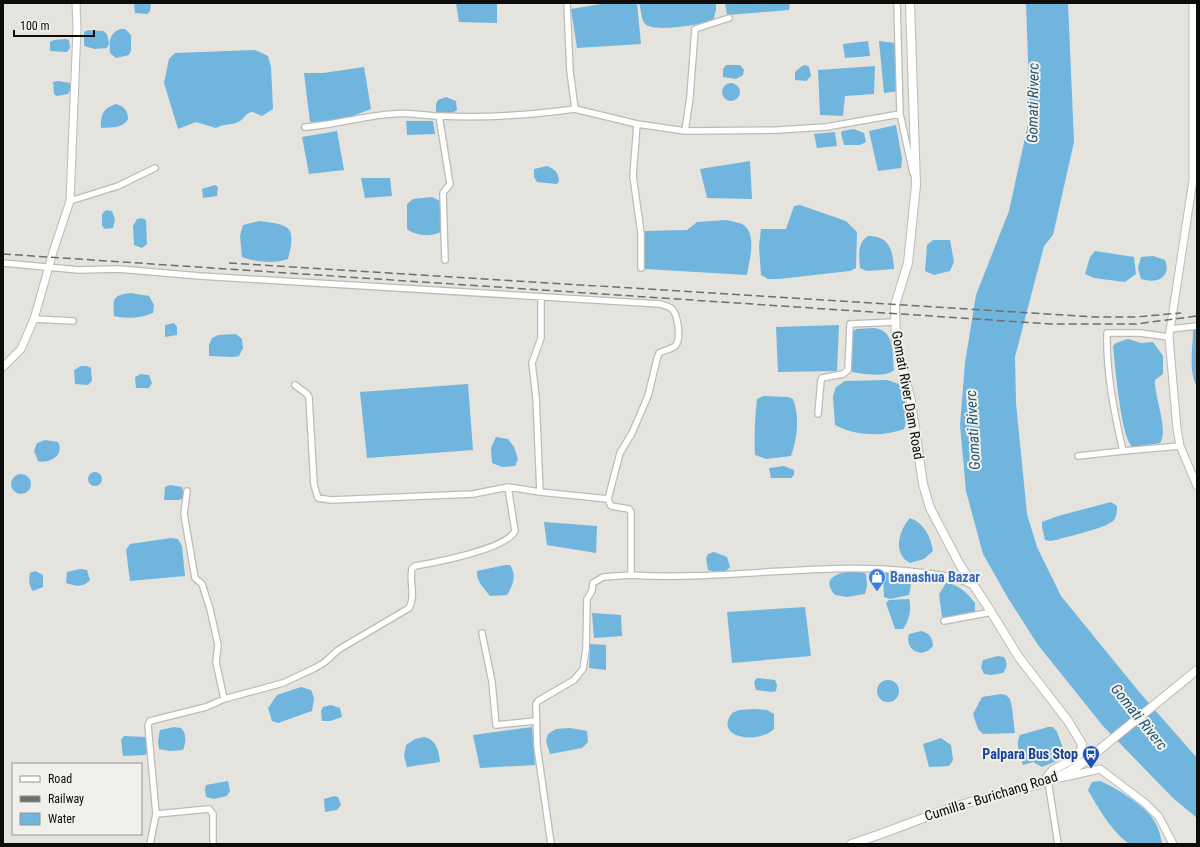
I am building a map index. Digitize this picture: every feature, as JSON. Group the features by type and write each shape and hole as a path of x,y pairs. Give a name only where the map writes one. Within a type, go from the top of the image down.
{"main road":[{"name":"Gomati River Dam Road","path":"910,3 916,186 908,264 896,298 896,344 911,401 925,493 930,508 960,565 992,612 1018,656 1072,727 1081,742 1082,747 1080,754 1073,760 1054,770 1047,777 1048,781"},
{"name":"Cumilla - Burichang Road","path":"851,844 878,836 920,818 972,801 1048,781 1078,766 1197,670"}],"street":[{"path":"3,367 21,349 34,318 70,201 77,53 76,3"},
{"path":"567,3 570,71 575,109"},
{"path":"898,3 901,85 900,114 916,186"},
{"path":"1193,3 1195,180 1169,333 1176,429 1180,446 1197,486"},
{"path":"685,131 690,97 695,28 729,18"},
{"path":"305,127 393,114 420,113 439,116 540,113 575,109 637,124 685,131 778,130 826,127 900,114"},
{"path":"439,116 450,184 443,193 445,260"},
{"path":"637,124 633,176 641,233 641,268"},
{"path":"70,201 118,186 155,168"},
{"path":"3,263 49,268 118,269 660,304 671,308 675,313 678,329 677,343 674,347 659,353 648,396 632,433 620,453 608,499 611,506 629,509 631,512 631,575"},
{"path":"540,297 541,338 532,363 536,397 540,492"},
{"path":"34,318 73,321"},
{"path":"818,414 822,378 844,374 848,370 850,324 895,322"},
{"path":"1123,451 1115,416 1108,363 1107,333 1169,333 1197,326"},
{"path":"295,385 309,397 314,485 315,494 318,498 331,500 473,494 508,487 608,499"},
{"path":"1078,456 1180,446"},
{"path":"150,844 156,814 148,725 150,721 206,707 224,699 284,683 325,662 338,650 409,608 412,603 411,574 412,569 415,566 457,557 512,537 515,531 508,487"},
{"path":"187,491 184,514 195,578 202,584 210,609 218,645 216,662 224,699"},
{"path":"551,844 544,801 535,721 536,704 538,700 574,680 583,669 586,649 587,599 592,592 593,583 603,577 631,575 661,577 836,568 890,570 955,577 974,586"},
{"path":"944,621 992,612"},
{"path":"482,633 492,682 496,725 535,721"},
{"path":"1058,844 1048,781 1100,769 1145,803 1159,817 1173,844"},
{"path":"156,814 209,809 213,814 213,844"}],"water":[{"path":"134,3 151,3 150,11 147,14 135,13"},
{"path":"456,3 497,3 497,23 459,22"},
{"path":"607,3 637,3 641,44 577,48 571,9"},
{"path":"639,3 716,3 716,10 713,21 678,27 658,28 650,27 645,24"},
{"path":"725,3 790,3 789,10 727,15"},
{"name":"Gomati Riverc","path":"1026,3 1068,3 1074,142 1053,235 1044,246 1015,357 1016,403 1027,514 1037,547 1061,596 1140,693 1197,758 1197,818 1173,798 1103,726 1038,645 1008,598 983,554 966,491 960,425 965,363 976,295 1009,211 1030,115"},
{"path":"120,29 125,29 131,35 131,50 129,55 116,58 110,53 110,38"},
{"path":"88,30 103,31 107,34 109,43 107,48 95,49 84,46 84,32"},
{"path":"65,39 69,40 70,48 67,52 50,51 50,42"},
{"path":"868,41 870,56 845,58 843,44"},
{"path":"879,41 895,43 899,91 884,93"},
{"path":"255,50 268,56 271,67 273,109 262,116 251,112 237,123 216,128 196,122 178,129 164,83 169,59 175,53"},
{"path":"726,65 740,65 744,70 743,75 736,79 723,77 723,69"},
{"path":"806,65 809,67 811,76 806,81 795,80 795,72 802,66"},
{"path":"875,66 874,94 845,96 843,116 820,115 818,70"},
{"path":"364,67 371,109 337,122 310,122 304,73 323,73"},
{"path":"58,81 70,83 71,88 68,94 57,96 54,94 53,82"},
{"path":"731,83 737,86 740,92 737,98 731,101 725,98 722,92 725,86"},
{"path":"446,97 456,101 457,110 452,113 436,114 436,104 438,100"},
{"path":"116,104 125,109 128,119 119,126 101,128 102,115 108,107"},
{"path":"406,121 433,121 435,134 407,135"},
{"path":"896,125 902,159 901,168 878,171 869,131"},
{"path":"854,129 864,133 866,142 860,145 844,145 841,133 842,131"},
{"path":"337,131 344,170 309,174 302,137"},
{"path":"835,132 837,146 817,148 814,134"},
{"path":"750,161 752,199 707,198 700,169"},
{"path":"547,166 557,173 559,181 557,184 537,182 534,177 534,169"},
{"path":"361,178 390,178 392,196 365,198"},
{"path":"215,185 218,187 217,196 203,198 202,189"},
{"path":"432,197 440,201 442,207 441,232 433,235 424,235 407,229 407,204 413,199"},
{"path":"800,205 846,221 857,232 856,268 850,271 779,279 768,279 761,275 759,246 761,229 786,229 794,206"},
{"path":"106,210 112,211 115,219 113,228 105,229 102,226 102,214"},
{"path":"142,218 146,220 147,244 142,248 134,245 133,226 137,219"},
{"path":"726,220 742,224 747,228 750,234 751,255 747,275 645,269 643,264 643,231 687,230 697,222"},
{"path":"259,221 277,224 288,229 291,233 291,248 288,259 277,262 265,262 242,257 240,236 243,225"},
{"path":"868,236 881,239 886,242 893,256 894,269 867,271 860,268 860,246 864,239"},
{"path":"933,240 950,240 954,262 950,271 934,275 925,271 927,245"},
{"path":"1095,251 1134,257 1136,274 1125,282 1094,278 1085,274 1090,257"},
{"path":"1153,256 1165,260 1167,266 1164,275 1157,280 1152,281 1141,279 1138,268 1141,257"},
{"path":"131,293 149,296 154,305 153,313 134,318 114,316 115,299 120,295"},
{"path":"174,323 177,327 177,335 165,337 165,325"},
{"path":"839,325 837,371 778,372 776,327"},
{"path":"856,329 880,329 889,337 894,370 879,375 849,371 851,334"},
{"path":"1197,329 1197,387 1194,380 1192,359 1193,330"},
{"path":"236,334 242,339 243,348 239,356 209,356 209,345 212,338 218,335"},
{"path":"1128,339 1141,343 1153,342 1163,356 1163,374 1155,380 1163,430 1160,443 1133,447 1125,431 1119,400 1113,346 1116,343"},
{"path":"81,366 91,368 92,381 88,385 75,384 74,370"},
{"path":"141,374 149,375 152,383 149,388 136,388 135,377"},
{"path":"887,380 899,384 903,395 907,412 904,429 896,432 869,434 843,429 835,425 833,396 836,387 845,381"},
{"path":"468,384 473,450 367,458 360,392"},
{"path":"763,396 788,397 793,399 797,428 791,456 766,459 755,455 757,399"},
{"path":"496,437 508,439 514,447 518,459 515,466 502,467 492,463 491,448"},
{"path":"45,440 58,442 60,447 58,455 55,458 42,462 38,461 34,451 37,443"},
{"path":"784,466 794,470 794,475 791,478 771,478 769,468"},
{"path":"92,472 98,472 102,476 102,482 98,486 92,486 88,482 88,476"},
{"path":"21,474 28,477 31,484 28,491 21,494 14,491 11,484 14,477"},
{"path":"170,485 182,487 184,498 179,500 164,500 165,487"},
{"path":"1111,502 1117,506 1117,512 1113,521 1108,524 1056,540 1045,540 1042,522 1058,516"},
{"path":"910,518 919,523 926,531 931,541 933,551 924,559 910,563 904,559 901,554 899,542 900,535"},
{"path":"544,522 597,526 596,553 547,545"},
{"path":"171,538 178,539 182,546 185,576 130,581 126,550 130,544"},
{"path":"714,552 727,557 730,567 728,570 723,572 714,572 708,570 706,558 708,554"},
{"path":"510,565 512,569 514,577 511,588 507,595 490,596 479,581 477,571"},
{"path":"80,569 87,570 90,580 87,583 79,586 66,583 67,572"},
{"path":"35,571 43,575 43,587 33,591 31,589 29,578 30,573"},
{"path":"852,571 866,574 867,586 865,594 847,597 835,595 829,584 830,580 841,573"},
{"path":"886,572 907,573 911,584 909,595 890,599 884,597 883,576"},
{"path":"946,583 959,587 966,593 975,603 975,612 954,619 942,617 939,594"},
{"path":"909,599 910,611 907,623 903,629 895,629 886,603 889,600"},
{"path":"805,607 811,656 732,663 727,612"},
{"path":"592,613 621,615 622,636 594,638"},
{"path":"921,631 930,636 933,646 929,650 919,653 911,649 908,640 909,634"},
{"path":"590,644 606,645 606,670 589,668"},
{"path":"998,656 1004,657 1006,661 1006,667 1003,673 991,675 984,674 981,667 983,660"},
{"path":"757,678 775,680 777,685 776,691 756,690 754,682"},
{"path":"888,680 892,681 898,687 898,695 892,701 888,702 884,701 878,695 877,691 878,687 884,681"},
{"path":"301,687 311,690 314,698 312,711 278,723 272,721 268,708 277,695"},
{"path":"1001,694 1006,695 1010,699 1015,733 983,734 978,729 973,714 982,697"},
{"path":"331,705 340,708 342,717 330,721 322,721 321,711 323,707"},
{"path":"739,710 767,710 774,714 774,729 767,734 749,737 740,736 728,729 728,722 732,713"},
{"path":"174,727 181,728 183,730 185,742 183,750 170,751 159,749 158,741 160,730"},
{"path":"532,727 535,765 480,768 473,735"},
{"path":"1053,727 1057,732 1064,751 1059,760 1042,767 1033,762 1023,765 1018,746 1020,735"},
{"path":"570,728 587,731 588,742 582,748 550,754 546,741 548,734 556,729"},
{"path":"124,736 146,737 149,741 149,750 145,755 123,756 121,740"},
{"path":"424,737 431,740 436,746 440,762 407,767 404,756 406,745 415,739"},
{"path":"941,738 951,745 953,760 949,766 929,767 923,744"},
{"path":"228,781 230,791 227,796 214,799 206,797 206,785"},
{"path":"1100,781 1129,797 1149,814 1158,827 1161,844 1129,844 1116,832 1101,812 1088,790 1092,782"},
{"path":"334,796 338,797 341,805 337,810 325,812 324,799"}],"railway":[{"path":"3,254 1051,324 1136,324 1197,316"},
{"path":"229,263 1096,317 1135,317 1181,313"}],"place":[{"name":"Banashua Bazar","path":"877,592"},
{"name":"Palpara Bus Stop","path":"1091,769"}]}
